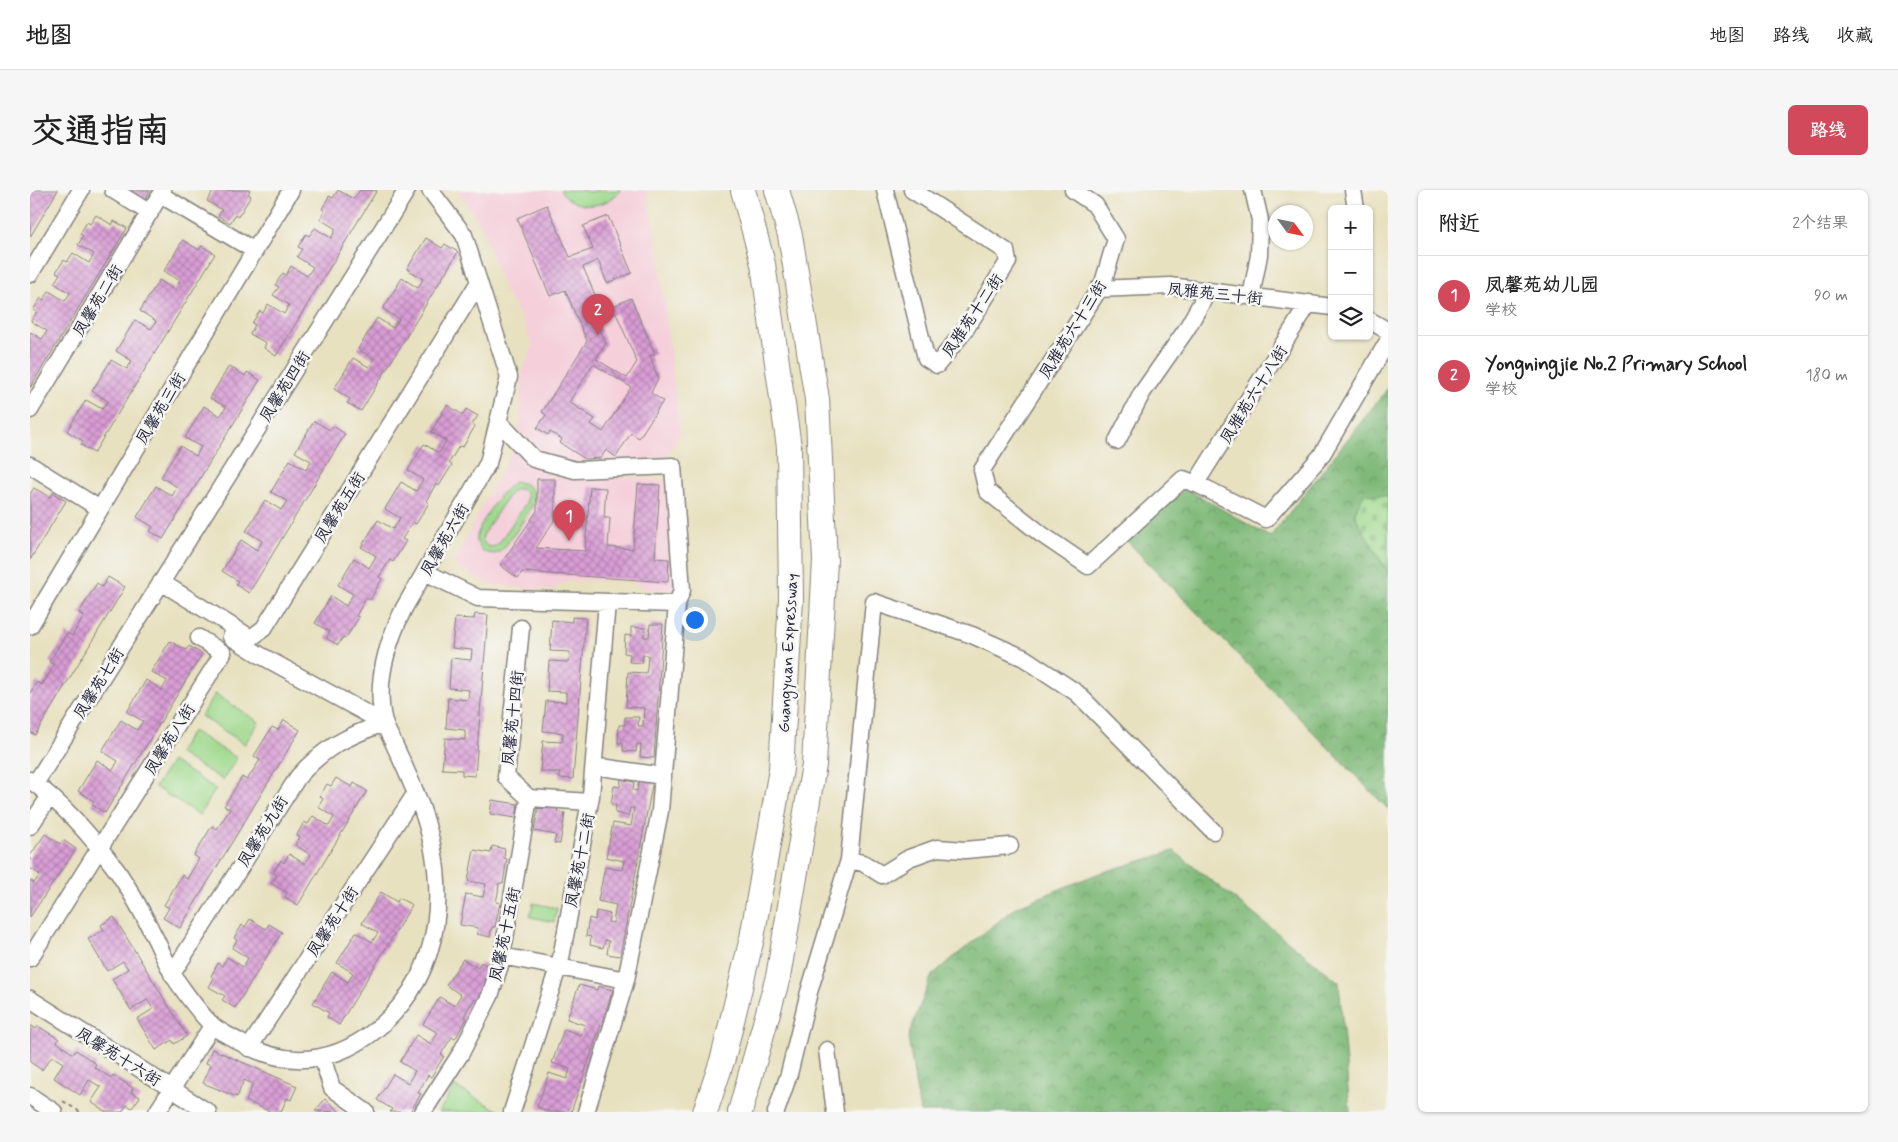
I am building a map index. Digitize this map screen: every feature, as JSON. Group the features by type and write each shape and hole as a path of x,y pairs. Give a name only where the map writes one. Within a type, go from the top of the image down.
{"highway":[{"name":"Guangyuan Expressway","path":"705,1112 723,1058 752,938 781,769 791,599 789,447 763,264 743,190"},
{"name":"Guangyuan Expressway","path":"740,1112 778,977 814,765 825,560 817,399 790,235 777,190"}],"street":[{"path":"30,274 81,190"},
{"path":"113,190 150,213"},
{"name":"凤馨苑三街","path":"30,626 291,190"},
{"name":"凤馨苑四街","path":"159,586 407,190"},
{"name":"凤馨苑六街","path":"212,1026 249,1048 285,1059 322,1058 343,1051 363,1041 382,1026 412,989 429,952 437,922 439,898 431,837 416,793 384,723 382,675 393,629 488,463 509,377 464,235 430,190"},
{"name":"凤雅苑十二街","path":"885,190 926,358 937,365 965,330 1008,262 1006,251 912,190"},
{"name":"凤雅苑六十三街","path":"1073,190 1095,205 1116,239 1103,282 982,470 988,492 1041,534 1088,566 1183,480 1196,483"},
{"path":"1251,297 1259,254 1260,220 1253,190"},
{"path":"1353,190 1355,205"},
{"path":"162,192 255,251"},
{"name":"凤馨苑二街","path":"30,410 162,192"},
{"name":"凤馨苑五街","path":"159,586 251,638 264,628 479,282"},
{"name":"凤雅苑三十街","path":"1098,289 1170,286 1328,306"},
{"path":"1117,441 1142,393 1186,330 1208,291"},
{"name":"凤雅苑六十八街","path":"1196,483 1269,370 1309,303"},
{"path":"1373,322 1388,331"},
{"path":"1196,483 1266,519 1321,456 1388,341"},
{"path":"498,420 534,459 574,470 673,466 682,590 677,604 660,811 626,980 586,1112"},
{"path":"30,465 100,509"},
{"path":"425,572 478,598 677,604"},
{"path":"159,586 260,655 384,723"},
{"name":"凤馨苑七街","path":"32,782 159,586"},
{"name":"凤馨苑十二街","path":"512,1112 558,967 590,802 607,602"},
{"path":"776,1112 809,992 849,860 874,602 972,635 1024,658 1077,693 1213,831"},
{"name":"凤馨苑十四街","path":"521,628 506,777 529,798"},
{"name":"凤馨苑八街","path":"99,848 223,653 199,638"},
{"name":"凤馨苑九街","path":"172,974 298,777 316,758 338,742 384,723"},
{"path":"594,766 663,776"},
{"path":"32,782 50,796 79,824 99,848 136,902 172,974 212,1026 157,1112"},
{"name":"凤馨苑十街","path":"249,1048 416,793"},
{"path":"30,826 50,796"},
{"path":"529,798 590,802"},
{"name":"凤馨苑十五街","path":"423,1112 461,1053 490,996 502,956 529,798"},
{"path":"849,860 862,863 882,875 910,858 937,848 965,850 1010,846"},
{"path":"30,958 99,848"},
{"path":"502,956 626,980"},
{"name":"凤馨苑十六街","path":"30,1000 208,1112"},
{"path":"827,1050 835,1112"},
{"path":"322,1058 332,1088 366,1112"},
{"path":"30,1096 54,1112"}],"shaded area":[{"path":"457,190 646,190 658,246 680,434 667,456 586,466 543,457 519,434 522,371 533,346 524,323 504,290 480,223"},
{"path":"514,448 551,476 599,474 671,481 676,591 648,590 628,580 568,581 551,590 491,585 454,565 476,517"}],"green space":[{"path":"560,190 589,192 621,190 607,201 599,204 582,205 566,197"},
{"path":"1388,388 1388,809 1127,541 1185,488 1270,537"},
{"path":"515,482 523,483 529,487 532,490 534,501 529,512 501,551 495,554 483,552 476,541 480,527 497,499","holes":["516,489 526,493 526,503 499,543 493,547 487,546 482,540 484,533 510,493"]},
{"path":"1364,494 1388,496 1388,573 1354,514"},
{"path":"215,694 259,722 245,744 201,716"},
{"path":"192,731 237,758 223,780 178,753"},
{"path":"172,761 216,789 199,815 155,787"},
{"path":"1174,851 1339,982 1350,1112 920,1112 908,1037 932,975 1016,907 1097,874"},
{"path":"533,903 557,908 554,922 530,917"},
{"path":"454,1086 499,1111 499,1112 439,1112"}],"building":[{"path":"30,190 58,190 30,237 31,207"},
{"path":"133,190 150,190 145,200 132,192"},
{"path":"214,190 250,190 248,194 251,196 238,217 235,215 230,223 218,216 222,210 207,201"},
{"path":"338,190 354,199 360,190 377,190 276,356 264,348 266,343 250,334 255,325 252,323 260,311 263,313 268,304 284,314 289,305 273,295 279,287 275,285 283,273 286,275 291,266 307,276 313,267 297,257 302,249 298,247 306,234 309,236 315,228 331,238 336,229 320,219 325,211 322,209 329,196 333,198"},
{"path":"547,205 570,257 593,249 583,226 608,216 632,273 607,283 598,260 583,267 602,311 631,298 655,354 650,356 658,378 651,393 663,401 639,438 631,433 616,457 606,450 601,458 585,459 560,443 562,439 550,432 548,435 537,428 546,415 542,412 587,341 565,290 550,296 517,218","holes":["616,313 637,362 627,378 596,359 606,343 597,322","593,364 631,387 603,432 591,424 595,419 569,402"]},
{"path":"96,215 112,225 114,221 127,228 30,388 30,332 42,339 47,331 31,321 37,312 33,310 41,298 44,300 49,291 65,301 70,293 54,283 60,274 56,272 64,260 67,262 73,253 89,263 94,254 78,245 83,236 80,234 87,222 90,224"},
{"path":"426,238 442,248 445,244 458,252 361,411 347,403 350,399 334,389 353,358 369,367 372,363 374,359 358,349 377,318 393,328 399,319 383,309 402,278 418,288 423,279 407,269"},
{"path":"183,240 199,250 202,246 215,254 94,453 81,445 83,441 67,431 86,400 102,409 108,401 92,391 111,360 127,369 132,361 116,351 135,320 151,329 154,325 156,321 140,311 159,280 175,290 180,281 164,271"},
{"path":"229,366 245,376 247,372 260,380 163,539 150,531 153,527 137,517 156,486 172,496 177,487 161,477 180,446 196,456 201,447 185,438 204,406 220,416 223,412 226,407 210,398"},
{"path":"447,405 463,415 466,409 478,416 472,424 475,426 463,447 459,446 449,463 452,465 439,486 436,484 426,501 429,503 416,524 413,522 402,539 406,541 393,562 390,560 379,577 382,579 370,600 366,598 356,616 359,617 346,638 343,637 338,645 326,638 330,632 315,623 331,596 346,606 353,594 338,585 354,558 369,568 376,556 361,547 378,520 393,529 400,518 385,509 401,482 416,491 423,480 408,470 424,444 439,453 446,441 431,432"},
{"path":"314,421 330,430 333,426 345,434 249,593 236,585 238,581 222,571 241,540 257,550 262,541 246,531 265,500 281,510 287,501 271,492 290,460 306,470 311,461 295,452"},
{"path":"537,479 555,479 555,519 536,548 585,551 590,487 606,488 604,518 610,518 608,547 633,549 638,484 660,485 655,558 669,559 668,582 522,572 518,578 500,565 537,511"},
{"path":"34,488 50,497 53,493 66,501 30,560 30,531 32,527 30,525 30,494"},
{"path":"108,577 125,587 35,735 30,732 30,693 37,682 42,685 54,665 49,662 67,633 72,636 84,616 79,613 97,583 102,587"},
{"path":"475,614 488,615 475,776 462,775 462,770 442,769 445,738 465,740 465,730 446,728 448,698 468,700 469,690 449,688 451,658 471,660 472,650 452,648 455,618 474,619"},
{"path":"572,617 586,618 573,779 559,778 560,773 540,771 543,741 562,742 563,733 543,731 546,701 566,702 566,692 547,691 549,661 569,662 570,652 550,651 552,620 572,622"},
{"path":"650,624 663,624 654,758 640,757 641,744 637,744 636,752 623,751 623,743 618,743 619,725 625,725 625,717 639,717 638,726 643,726 644,708 626,707 628,672 646,673 648,655 643,655 642,663 629,662 630,654 624,653 625,635 631,636 631,627 645,628 644,637 649,637"},
{"path":"170,641 186,650 189,646 202,654 105,813 92,805 94,801 78,791 97,760 113,770 118,761 102,751 121,720 137,730 143,721 127,712 146,680 162,690 167,681 151,672"},
{"path":"284,720 300,730 180,928 163,918 169,908 164,905 182,875 187,879 199,859 194,855 212,826 217,829 230,809 224,806 242,777 247,780 260,760 254,756 272,727 278,730"},
{"path":"640,777 653,780 620,956 607,954 609,941 605,940 603,948 590,945 591,937 586,936 589,918 595,920 596,911 610,914 608,922 613,923 616,905 598,901 605,867 622,870 624,861 606,857 613,823 631,826 634,808 630,808 628,816 615,813 616,805 611,804 614,786 620,787 621,779 634,782 633,790 637,791"},
{"path":"336,778 352,787 354,783 367,791 298,905 285,897 287,893 271,883 277,875 273,873 281,860 284,863 289,854 305,864 311,855 295,845 300,837 297,835 304,822 308,824 313,816 329,826 334,817 318,807 323,799 320,796 327,784 331,786"},
{"path":"492,800 518,804 516,818 490,814"},
{"path":"539,805 558,808 557,812 565,813 560,844 554,843 556,835 534,831"},
{"path":"45,834 60,844 63,840 76,849 30,917 30,880 34,883 40,875 30,868 30,856"},
{"path":"492,846 505,849 504,858 507,859 503,883 499,883 496,902 500,903 495,927 492,927 490,937 477,934 478,928 460,925 466,894 483,897 486,884 468,881 474,850 491,853"},
{"path":"381,892 397,902 399,898 412,905 339,1025 327,1017 329,1013 313,1003 332,972 348,982 353,973 337,963 356,932 372,942 378,933 362,923"},
{"path":"114,917 187,1036 174,1044 172,1040 156,1050 137,1019 153,1009 150,1004 147,1000 131,1010 112,979 128,969 123,961 107,971 88,939 104,930 101,925"},
{"path":"250,919 266,929 269,924 282,932 235,1008 222,1000 225,996 209,987 214,978 211,976 218,963 222,966 227,957 243,967 248,958 232,948 237,940 234,938 242,925 245,927"},
{"path":"463,959 478,968 481,962 493,969 491,980 478,1001 475,999 469,1007 464,1016 467,1018 455,1039 452,1037 441,1054 444,1056 431,1077 428,1075 418,1093 421,1094 410,1112 390,1112 392,1109 377,1100 393,1074 408,1083 415,1071 400,1062 416,1035 431,1044 438,1033 423,1024 440,997 454,1006 461,995 446,985"},
{"path":"579,985 597,990 598,986 613,990 571,1112 551,1112 537,1107 549,1073 567,1079 570,1069 552,1063 564,1029 581,1035 585,1025 567,1019"},
{"path":"30,1025 36,1029 38,1026 59,1039 57,1042 73,1054 76,1050 96,1064 94,1067 111,1078 113,1075 133,1088 131,1092 140,1097 132,1108 127,1105 122,1112 106,1112 91,1102 101,1087 89,1080 80,1095 54,1078 63,1063 52,1056 42,1070 30,1062"},
{"path":"212,1049 297,1086 291,1100 287,1098 281,1112 271,1112 246,1101 253,1084 244,1080 237,1097 203,1083 211,1065 206,1063"},
{"path":"325,1099 340,1112 315,1111"}],"place":[{"name":"Yongningjie No.2 Primary School","path":"598,335"},
{"name":"凤馨苑幼儿园","path":"569,541"}]}
